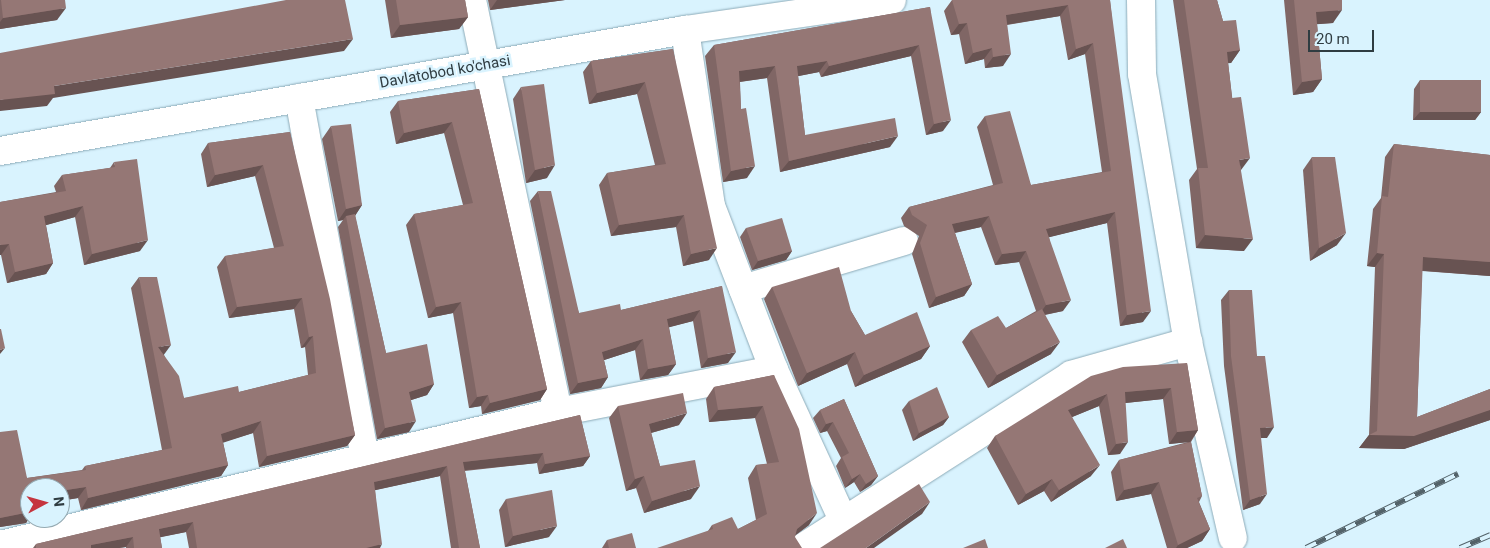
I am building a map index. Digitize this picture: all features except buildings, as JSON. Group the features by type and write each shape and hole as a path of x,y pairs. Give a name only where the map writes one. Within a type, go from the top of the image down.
{"street":[{"path":"472,0 558,412"},
{"name":"Davlatobod ko'chasi","path":"0,151 685,30 892,0"},
{"path":"1141,0 1142,74 1188,342 1233,538"},
{"path":"685,30 711,206 774,370 844,522"},
{"path":"299,98 365,458"},
{"path":"743,289 904,241"},
{"path":"802,548 1071,375 1188,342"},
{"path":"0,545 558,412 774,370"}],"railway":[{"path":"1306,548 1458,474"},
{"path":"1460,548 1490,535"}]}
